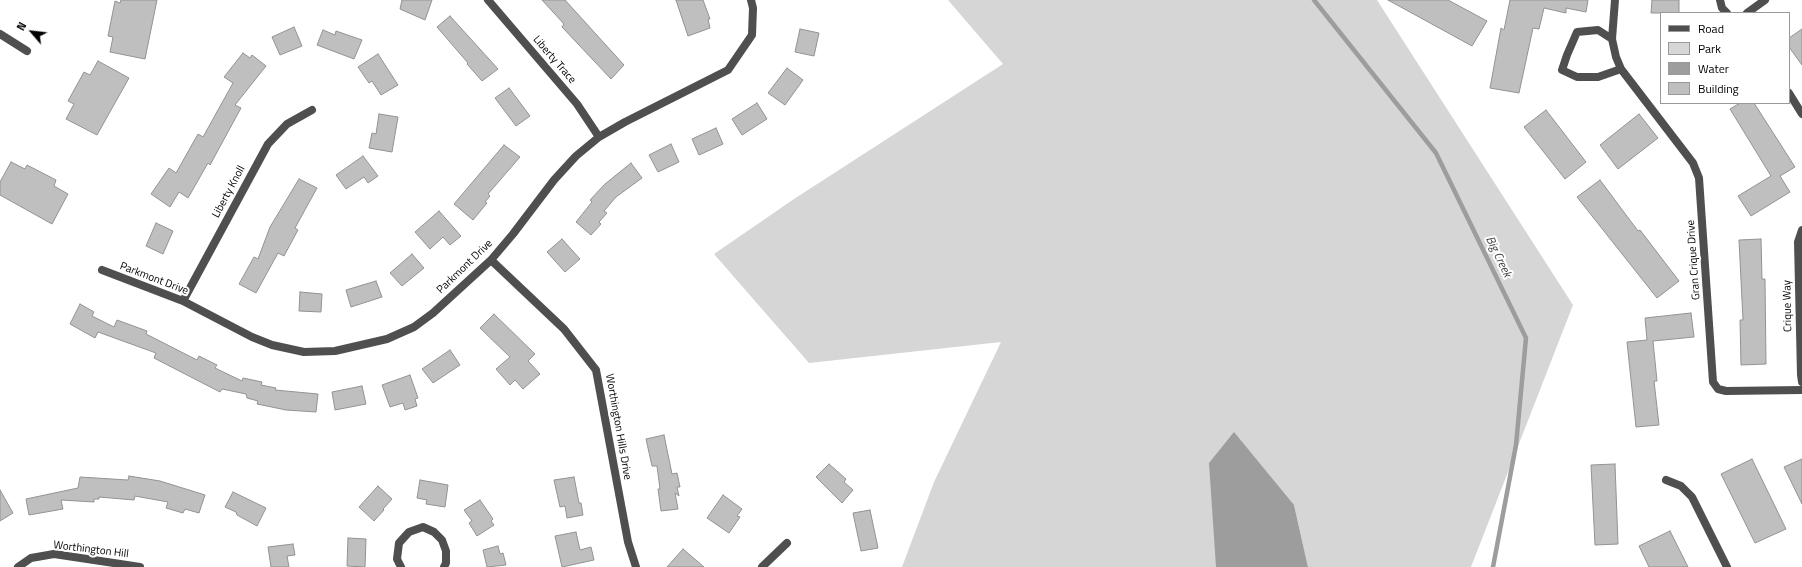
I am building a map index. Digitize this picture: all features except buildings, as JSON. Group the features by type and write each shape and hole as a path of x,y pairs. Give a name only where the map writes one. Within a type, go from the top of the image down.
{"street":[{"name":"Liberty Trace","path":"488,0 577,104 599,137"},
{"name":"Parkmont Drive","path":"102,270 183,301 252,337 272,345 304,352 335,351 387,339 414,327 433,313 491,260 514,234 554,180 576,156 599,137 625,122 728,70 752,35 754,8 751,0"},
{"name":"Gran Crique Drive","path":"1615,0 1612,39 1616,57 1621,69 1693,163 1699,178 1713,382 1718,389 1726,391 1802,390"},
{"path":"1720,0 1722,8 1726,12"},
{"path":"1748,12 1765,0"},
{"path":"1612,39 1598,30 1578,32 1566,55 1562,70 1577,76 1598,77 1621,69"},
{"path":"0,34 28,51"},
{"path":"1790,95 1802,114"},
{"name":"Liberty Knoll","path":"183,301 268,144 287,124 312,110"},
{"name":"Crique Way","path":"1802,230 1798,242 1800,375 1802,382"},
{"name":"Worthington Hills Drive","path":"491,260 564,329 596,370 628,542 636,567"},
{"path":"1666,480 1681,486 1692,497 1726,567"},
{"path":"401,567 397,559 399,543 409,532 423,527 434,532 442,540 446,551 446,563 444,567"},
{"path":"762,567 786,543"},
{"name":"Worthington Hill","path":"18,567 31,558 54,554 140,567"}],"green space":[{"path":"948,0 1377,0 1573,305 1471,567 1308,567 1294,505 1216,547 1216,567 902,567 934,482 1001,342 809,363 714,254 794,199 1003,64"}],"water":[{"path":"1234,432 1294,505 1308,567 1216,567 1209,463"}],"waterway":[{"name":"Big Creek","path":"1314,0 1436,153 1526,338 1516,445 1493,567"}]}
